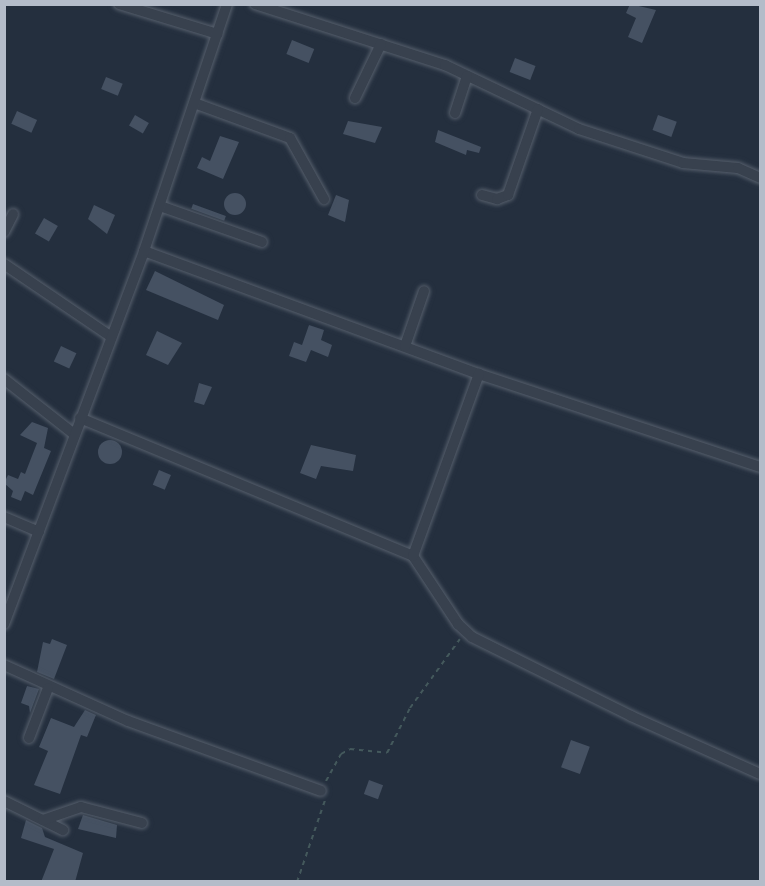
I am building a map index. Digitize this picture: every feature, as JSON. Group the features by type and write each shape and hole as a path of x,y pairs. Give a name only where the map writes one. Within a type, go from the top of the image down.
{"street":[{"path":"119,4 218,34"},
{"path":"4,624 110,336 144,252 197,104 227,4"},
{"path":"255,4 381,44 467,76 579,129 683,163 738,168 760,178"},
{"path":"355,98 381,44"},
{"path":"455,113 467,76"},
{"path":"197,104 290,138 324,199"},
{"path":"482,195 497,199 508,195 538,109"},
{"path":"160,206 262,242"},
{"path":"4,232 13,214"},
{"path":"144,252 479,374 760,467"},
{"path":"4,264 110,336"},
{"path":"405,346 424,291"},
{"path":"413,556 479,374"},
{"path":"4,379 74,434"},
{"path":"80,418 413,556 465,631 552,678 760,774"},
{"path":"4,517 39,532"},
{"path":"4,665 48,688 321,791"},
{"path":"29,738 48,688"},
{"path":"4,801 63,830"},
{"path":"44,820 81,807 142,823"}],"path":[{"path":"297,882 324,806 321,791 341,754 363,748 387,753 410,708 465,631"}],"building":[{"path":"630,4 656,10 642,43 628,37 636,18 626,13"},
{"path":"292,40 314,49 309,63 286,54"},
{"path":"515,58 536,66 530,80 510,72"},
{"path":"106,77 123,84 118,96 101,89"},
{"path":"17,111 37,120 31,133 11,124"},
{"path":"135,115 149,123 143,133 129,125"},
{"path":"658,115 677,122 671,137 653,130"},
{"path":"348,121 382,127 375,143 343,134"},
{"path":"438,130 481,147 479,153 467,150 466,155 435,142"},
{"path":"220,136 239,142 223,179 197,168 202,157 210,161"},
{"path":"235,193 245,200 246,204 239,214 235,215 225,208 224,204 231,194"},
{"path":"336,195 349,200 345,222 328,215"},
{"path":"193,204 226,216 224,221 191,209"},
{"path":"94,205 115,215 107,234 88,219"},
{"path":"44,218 58,226 49,242 35,234"},
{"path":"155,271 224,305 218,320 146,290"},
{"path":"309,325 324,330 321,340 332,345 328,357 311,350 306,362 289,356 294,342 302,345"},
{"path":"157,331 182,343 168,365 146,355"},
{"path":"61,346 76,353 69,369 54,361"},
{"path":"199,383 212,387 204,405 194,402"},
{"path":"32,422 48,428 44,448 51,451 33,495 25,491 21,501 11,497 13,491 4,483 8,475 18,479 21,472 25,474 37,443 20,435"},
{"path":"110,440 119,443 122,452 119,461 110,464 101,461 98,452 101,443"},
{"path":"311,445 356,455 353,471 321,466 316,479 300,473"},
{"path":"159,470 171,475 165,490 153,485"},
{"path":"52,639 67,645 54,679 37,672 43,642 50,644"},
{"path":"27,686 39,689 30,713 29,706 21,703"},
{"path":"85,710 96,715 87,737 81,735 60,794 34,785 48,751 39,747 51,718 74,727"},
{"path":"571,740 590,747 580,774 561,767"},
{"path":"369,780 383,785 378,799 364,794"},
{"path":"83,815 117,825 116,838 78,829"},
{"path":"26,820 42,828 45,837 83,853 75,882 41,882 54,849 21,838"}]}
